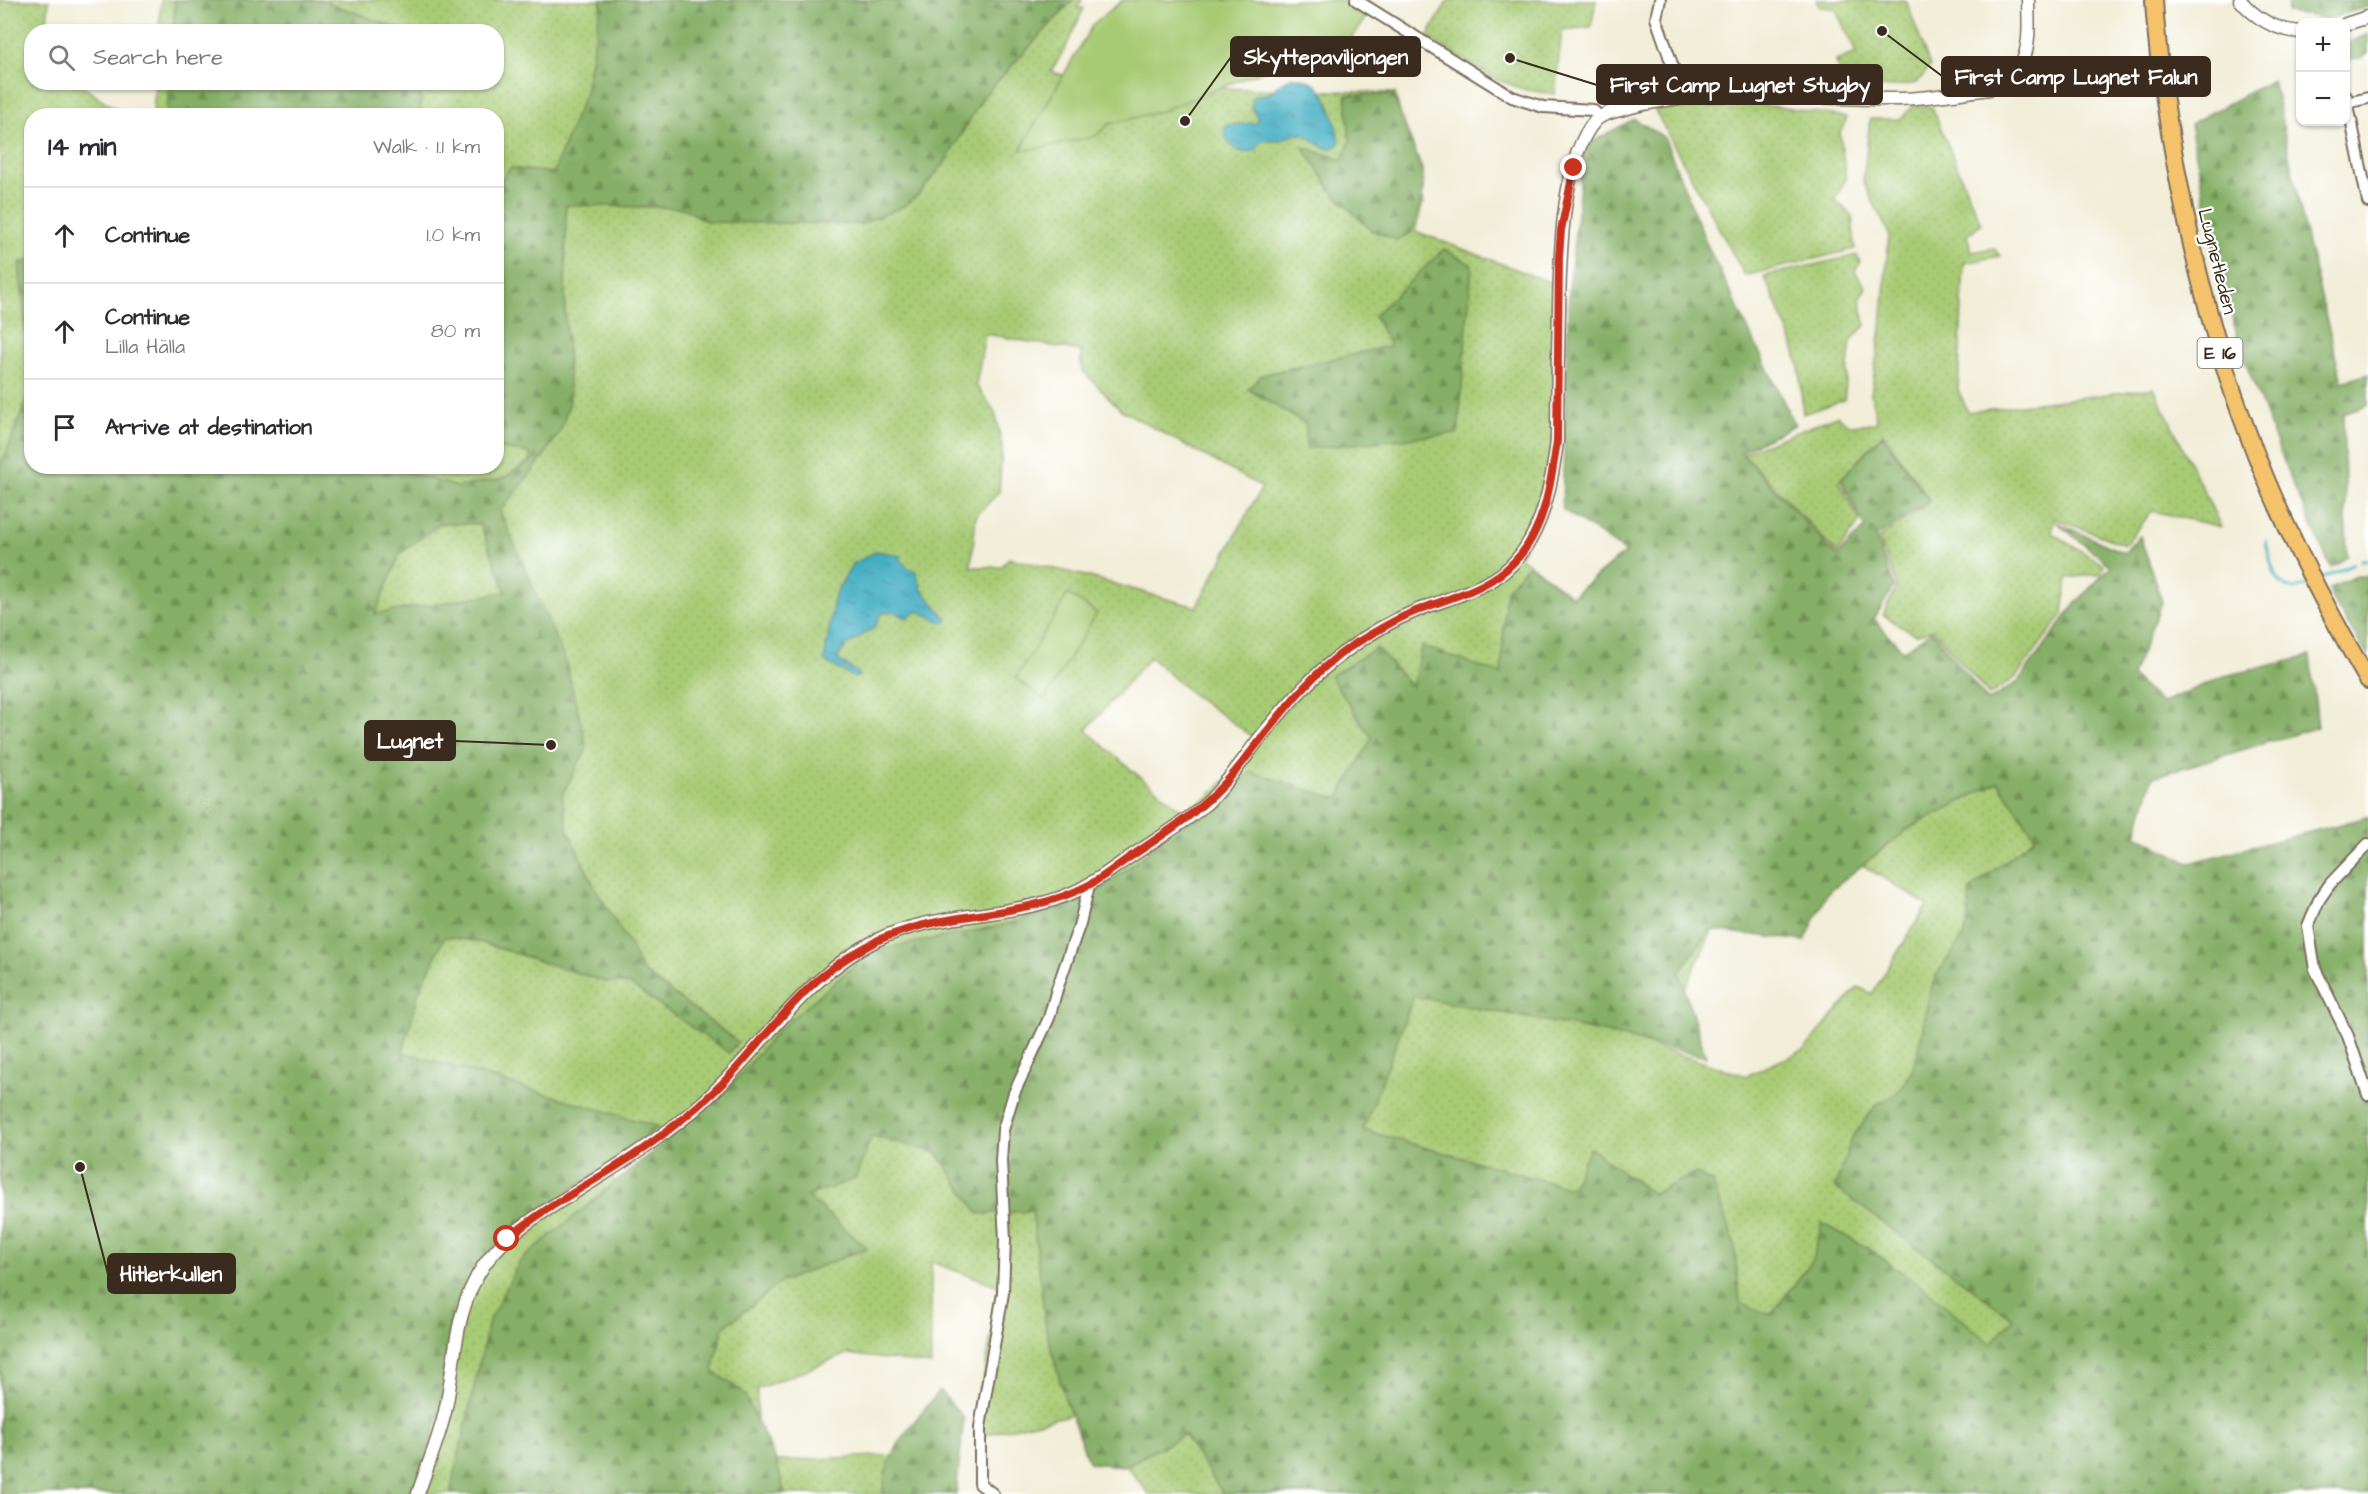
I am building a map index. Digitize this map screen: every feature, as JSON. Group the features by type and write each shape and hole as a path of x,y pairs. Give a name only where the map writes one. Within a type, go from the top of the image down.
{"highway":[{"name":"Lugnetleden","path":"2154,0 2161,72 2179,184 2193,255 2221,356 2250,440 2285,522 2334,621 2368,680"}],"street":[{"path":"1356,0 1369,3 1512,97 1543,107 1593,111 1599,117"},
{"path":"1660,0 1656,18 1684,99"},
{"path":"418,1494 446,1409 460,1316 470,1290 485,1263 507,1239 539,1215 632,1157 702,1104 815,982 877,940 952,919 1023,908 1089,885 1207,802 1293,699 1323,668 1340,655 1378,630 1414,612 1495,579 1515,562 1530,542 1543,512 1553,469 1557,441 1561,230 1574,168 1588,130 1599,117 1633,106 1684,99 1758,94 1843,99 1898,99 1989,90 2012,77 2026,55 2028,0"},
{"path":"2240,0 2264,21 2296,31"},
{"path":"2350,23 2368,17"},
{"path":"2350,100 2368,98"},
{"path":"2350,119 2368,202"},
{"path":"2368,844 2330,884 2319,900 2308,926 2315,969 2348,1036 2368,1095"},
{"path":"993,1494 980,1484 980,1427 1003,1293 1005,1240 1000,1145 1006,1115 1014,1093 1049,1018 1080,923 1089,885"}],"green space":[{"path":"0,0 49,0 47,24 24,24 24,90 88,90 114,108 24,108 24,474 504,474 504,108 153,108 155,90 504,90 504,24 159,24 161,0 1082,0 1077,8 1084,8 1066,47 1051,71 1088,84 1395,93 1423,203 1415,231 1560,286 1557,378 1547,505 1520,557 1572,596 1620,556 1715,591 1974,751 2163,946 2368,1494 1149,1494 1083,1412 974,1437 999,1286 931,1262 931,1365 847,1354 757,1389 756,1462 917,1454 916,1494 0,1494","holes":["985,334 1081,351 1081,369 1121,410 1262,487 1196,607 1086,576 1009,558 1001,567 971,567 976,516 999,492 1002,446 995,412 976,385","1150,657 1192,694 1256,739 1229,776 1188,815 1086,730","1850,857 1927,905 1872,994 1858,987 1804,1050 1746,1076 1631,1039 1676,1007 1715,925","661,1137 712,1209 665,1248 609,1173"]},
{"path":"175,0 329,0 328,3 386,24 173,24"},
{"path":"600,0 1073,0 983,97 944,164 917,196 902,207 861,224 708,222 683,208 566,205 565,312 570,401 560,432 536,467 500,511 565,660 587,748 562,795 568,831 595,888 631,947 642,971 738,1042 729,1053 629,984 606,982 479,942 445,936 418,994 403,1052 659,1127 497,1242 465,1287 452,1311 439,1412 424,1465 407,1494 0,1494 0,468 24,406 24,474 415,474 457,487 502,479 530,461 530,453 504,449 504,176 510,168 553,173 585,93","holes":["440,523 480,524 506,592 375,614 400,554"]},
{"path":"1123,0 1356,0 1371,10 1348,43 1273,67 1161,111 1109,124 1096,136 1036,149 1020,150 1093,24"},
{"path":"1448,0 1596,0 1591,27 1562,30 1555,94 1526,90 1495,79 1427,37"},
{"path":"1816,0 1906,0 1930,66 1917,83 1864,90 1842,85 1836,61 1856,53 1835,8 1820,7"},
{"path":"2288,0 2368,0 2368,7 2331,18 2287,12"},
{"path":"2368,34 2368,53 2360,58 2350,59 2350,42"},
{"path":"2273,80 2308,244 2342,382 2368,374 2368,406 2343,414 2347,557 2331,568 2290,478 2241,351 2213,243 2190,124"},
{"path":"169,90 420,90 421,108 167,108"},
{"path":"1346,95 1393,95 1423,172 1423,195 1411,233 1396,240 1371,230 1334,194 1303,147 1342,160 1350,142"},
{"path":"1736,101 1847,117 1840,133 1846,179 1835,199 1852,216 1855,249 1745,276 1654,109"},
{"path":"1913,105 1932,107 1981,224 1967,235 1972,252 1994,248 2000,256 1964,263 1958,390 1968,412 2154,388 2221,527 2152,511 2125,545 2054,518 2052,533 2104,565 2101,574 2067,578 2063,614 2015,678 1989,695 1933,629 1916,635 1883,615 1897,585 1879,538 1930,501 1883,433 1839,481 1860,521 1837,553 1743,453 1837,416 1849,425 1877,423 1871,394 1881,328 1889,234 1863,181 1870,119 1901,119"},
{"path":"1634,119 1664,137 1708,247 1795,425 1740,452 1837,556 1865,527 1841,479 1882,435 1929,500 1876,537 1894,586 1874,619 1903,651 1932,631 1988,701 2018,682 2075,604 2111,566 2056,522 2124,553 2140,536 2162,602 2132,676 2161,703 2224,676 2310,656 2318,727 2153,777 2136,835 2189,863 2368,817 2368,1494 1223,1494 1184,1435 1125,1466 1089,1463 1065,1399 1046,1330 1032,1211 979,1214 937,1153 872,1136 855,1179 807,1196 867,1248 781,1282 723,1328 713,1371 744,1393 777,1463 785,1494 450,1494 489,1321 520,1261 727,1090 779,1029 872,951 999,926 1086,900 1252,772 1338,799 1372,738 1330,676 1377,648 1412,687 1422,646 1501,674 1506,590 1529,564 1572,597 1626,552 1562,509 1569,289 1584,146","holes":["1998,782 2035,837 1970,890 1965,931 1933,983 1912,1069 1904,1084 1893,1096 1878,1103 1852,1138 1835,1187 2013,1319 1991,1344 1928,1291 1868,1248 1822,1223 1812,1261 1771,1315 1740,1303 1734,1242 1712,1182 1695,1173 1653,1194 1590,1148 1571,1188 1363,1130 1414,996 1602,1032 1706,1057 1679,972 1710,930 1805,941 1827,893 1910,828"]},
{"path":"1444,249 1472,265 1458,433 1306,449 1306,424 1248,389 1262,375 1390,346 1374,316"},
{"path":"1857,255 1860,262 1855,272 1866,287 1860,298 1865,325 1851,341 1844,400 1803,414 1799,366 1790,336 1764,276"},
{"path":"24,261 24,313 19,263"},
{"path":"2355,576 2368,576 2368,657 2332,599 2329,589"},
{"path":"1068,594 1097,613 1044,700 1016,678"},
{"path":"940,1391 964,1418 956,1494 883,1494 884,1480 894,1452 911,1425"}],"water":[{"path":"1292,77 1313,83 1326,98 1334,118 1338,145 1333,148 1323,147 1306,136 1298,134 1278,141 1262,141 1257,149 1250,152 1242,152 1233,147 1225,134 1226,125 1256,123 1258,118 1251,107 1254,96 1270,93 1279,84"},
{"path":"877,551 901,556 901,560 907,567 916,572 922,590 948,620 944,623 918,611 906,618 894,611 881,614 875,627 845,647 837,659 858,673 859,676 855,678 824,661 835,594 853,564"}],"waterway":[{"path":"2266,541 2273,570 2281,583 2293,589 2307,585"},
{"path":"2361,560 2368,560"},
{"path":"2319,579 2354,564"}],"place":[{"name":"First Camp Lugnet Falun","path":"1882,31"},
{"name":"First Camp Lugnet Stugby","path":"1510,58"},
{"name":"Skyttepaviljongen","path":"1185,121"},
{"name":"Lugnet","path":"551,745"},
{"name":"Hitlerkullen","path":"80,1167"}],"route":[{"path":"507,1239 539,1215 632,1157 702,1104 797,1000 815,982 838,965 877,940 914,928 952,919 1023,908 1089,885 1177,826 1207,802 1235,772 1293,699 1323,668 1349,648 1414,612 1495,579 1515,562 1530,542 1543,512 1553,469 1557,441 1559,256 1561,230 1574,168"}]}
